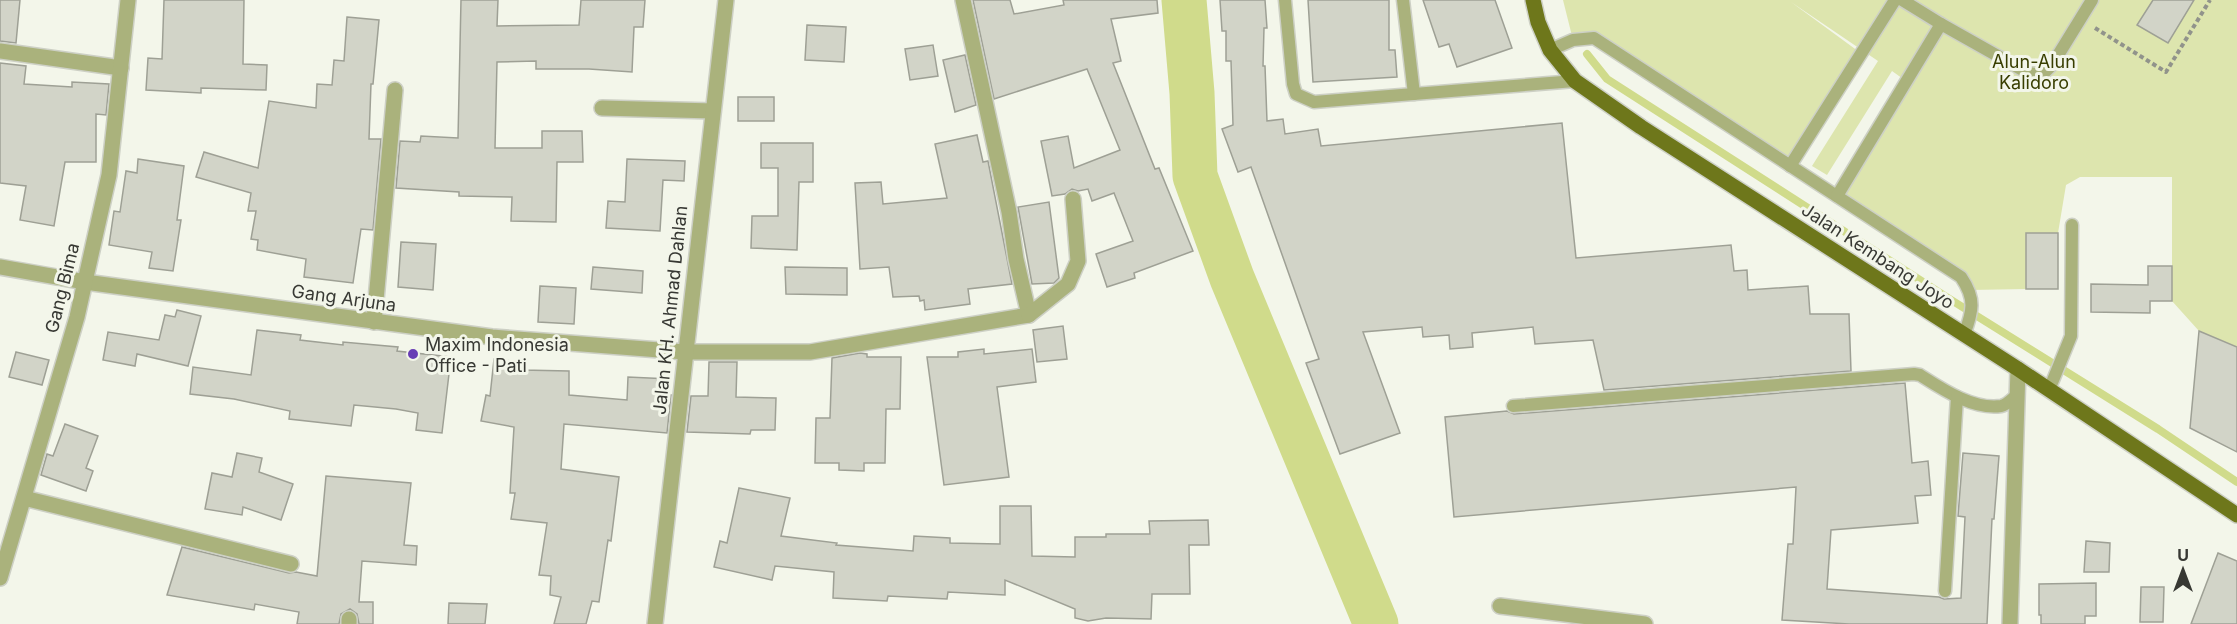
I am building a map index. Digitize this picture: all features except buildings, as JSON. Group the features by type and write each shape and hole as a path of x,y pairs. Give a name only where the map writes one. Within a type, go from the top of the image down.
{"main road":[{"name":"Jalan Kembang Joyo","path":"1533,0 1538,22 1550,50 1575,81 1641,127 1967,328 2018,369 2051,384 2237,515"}],"street":[{"name":"Gang Bima","path":"0,578 5,543 24,498 77,317 109,175 128,0"},
{"name":"Jalan KH. Ahmad Dahlan","path":"655,624 726,0"},
{"path":"963,0 1029,315 1068,284 1078,261 1073,199"},
{"path":"0,51 120,68"},
{"path":"374,322 395,90"},
{"path":"602,108 713,111"},
{"name":"Gang Arjuna","path":"0,267 85,282 492,337 685,352 810,352 1029,315"},
{"path":"2010,624 2018,369"},
{"path":"24,498 291,564"},
{"path":"1500,606 1644,624"}],"lane":[{"path":"1285,0 1293,84 1296,94 1314,102 1575,81"},
{"path":"1402,0 1414,94"},
{"path":"1790,166 1895,0"},
{"path":"1902,0 2028,73 2042,75 2052,65 2092,0"},
{"path":"1837,196 1941,24"},
{"path":"1550,50 1573,40 1594,38 1961,277 1970,290 1972,305 1967,328"},
{"path":"2051,384 2072,329 2072,225"},
{"path":"1513,406 1914,374 1920,375 1957,397 1988,406 2002,406 2017,395"},
{"path":"1945,591 1957,397"}],"path":[{"path":"2080,20 2166,72 2210,0"}],"green space":[{"name":"Alun-Alun Kalidoro","path":"1563,0 2237,0 2237,347 2199,331 2172,301 2172,177 2080,177 2066,185 2058,233 2026,233 2026,289 1970,290 1837,196 1906,81 1892,71 1827,175 1812,166 1878,61 1791,2 1862,54 1790,166 1594,38 1573,40"}],"waterway":[{"path":"1184,0 1192,93 1195,176 1232,278 1376,624"},
{"path":"1587,54 1607,79 1948,298 2158,429 2237,482"}],"place":[{"name":"Maxim Indonesia Office - Pati","path":"413,354"}]}
